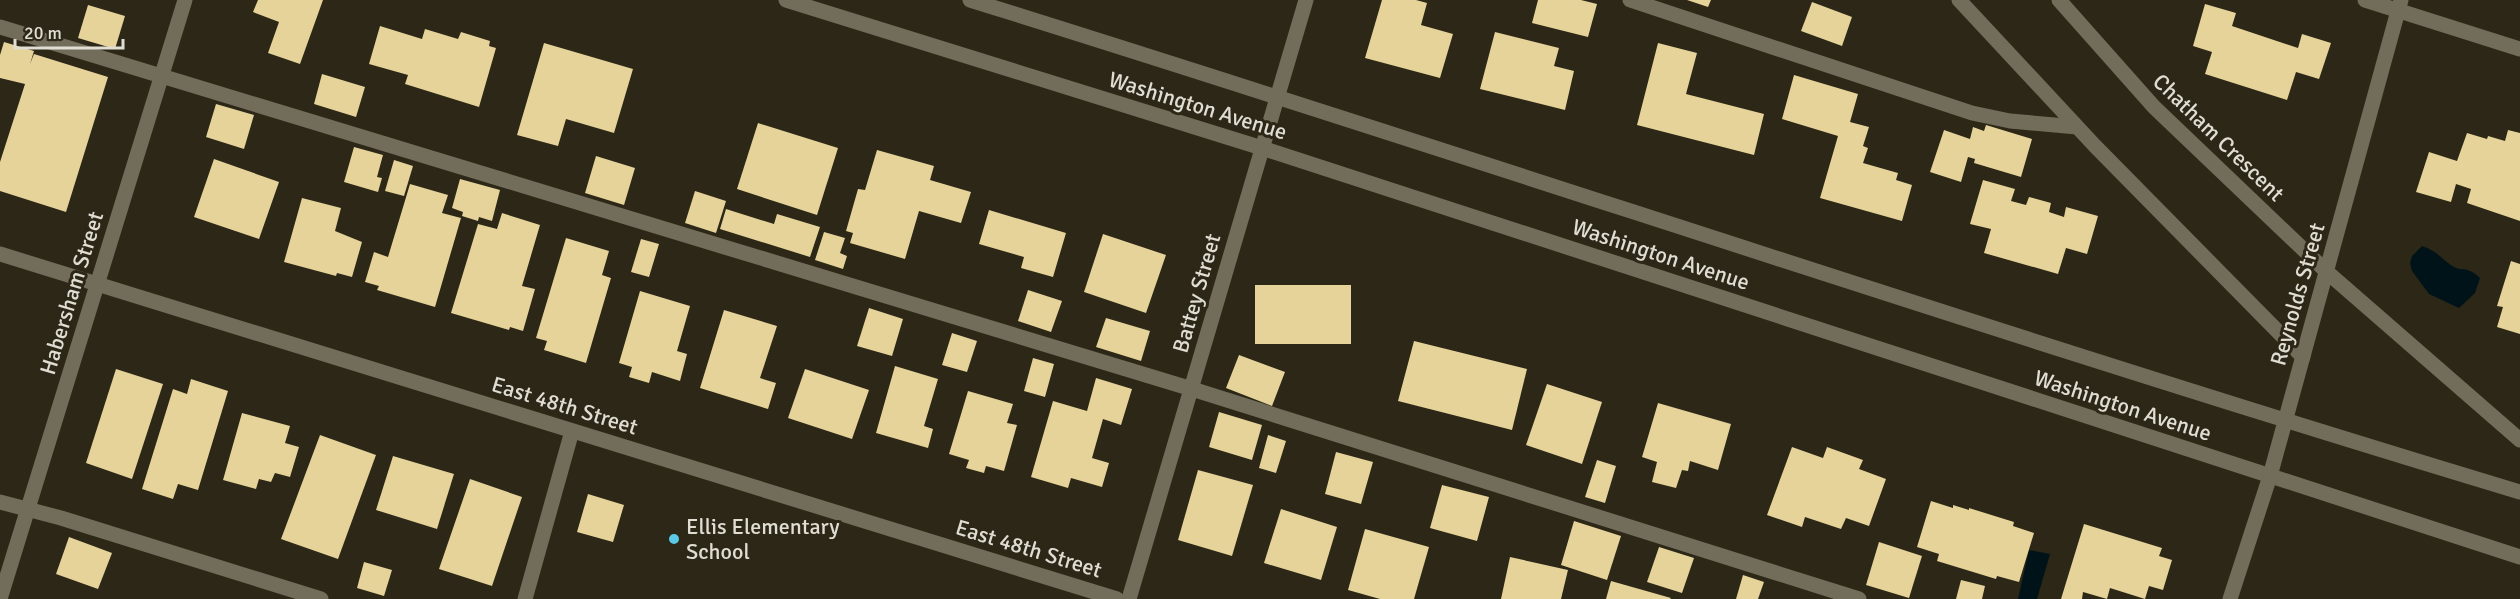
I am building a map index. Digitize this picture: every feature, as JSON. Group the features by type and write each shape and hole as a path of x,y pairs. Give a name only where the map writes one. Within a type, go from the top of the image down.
{"street":[{"name":"Habersham Street","path":"0,599 185,0"},
{"name":"Washington Avenue","path":"786,0 1262,148 2520,558"},
{"name":"Washington Avenue","path":"970,0 1278,96 2285,421 2520,492"},
{"name":"Battey Street","path":"1130,599 1306,0"},
{"path":"1630,0 1972,113 2010,121 2077,126"},
{"path":"1959,0 2077,126 2304,357"},
{"name":"Chatham Crescent","path":"2059,0 2154,107 2327,272 2520,440"},
{"path":"2366,0 2400,5 2520,49"},
{"name":"Reynolds Street","path":"2230,599 2270,476 2400,5"},
{"path":"0,27 1192,389 1859,599"},
{"name":"East 48th Street","path":"0,254 1116,599"},
{"path":"525,599 572,431"},
{"path":"0,502 321,599"}],"shaded area":[{"path":"2422,246 2436,253 2454,267 2468,270 2480,278 2475,293 2459,308 2429,294 2412,271 2410,263 2412,256"},
{"path":"2029,550 2050,554 2037,599 2018,599"}],"building":[{"path":"258,0 323,0 300,64 268,53 279,22 253,12"},
{"path":"1382,0 1416,0 1427,3 1421,25 1453,34 1440,78 1365,58"},
{"path":"1538,0 1581,0 1597,4 1588,37 1532,23"},
{"path":"1687,0 1711,0 1708,7"},
{"path":"1812,2 1852,17 1842,46 1801,31"},
{"path":"2205,4 2236,13 2232,26 2298,48 2302,34 2331,43 2319,79 2296,72 2287,100 2205,74 2212,52 2193,46"},
{"path":"88,5 125,16 115,49 78,38"},
{"path":"380,26 422,39 425,29 458,39 461,32 490,41 489,46 496,48 479,107 405,84 408,75 369,64"},
{"path":"1495,32 1559,48 1554,66 1574,71 1565,110 1480,89"},
{"path":"4,42 34,51 30,64 34,54 108,77 66,212 0,191 0,162 25,84 0,78 0,55"},
{"path":"544,43 633,69 614,133 566,119 558,146 517,135"},
{"path":"1658,43 1697,53 1686,94 1764,114 1754,155 1637,125"},
{"path":"322,74 365,87 356,117 314,104"},
{"path":"1794,75 1858,94 1850,122 1869,127 1863,146 1868,148 1863,163 1898,173 1896,180 1912,185 1902,221 1820,198 1838,136 1782,119"},
{"path":"216,104 254,115 244,149 206,137"},
{"path":"758,123 838,148 817,215 737,189"},
{"path":"1986,125 2032,139 2021,177 1974,163 1975,159 1968,157 1961,182 1930,172 1944,130 1970,139 1973,127 1984,131"},
{"path":"2508,130 2520,133 2520,221 2467,203 2471,189 2456,184 2451,202 2416,192 2429,152 2457,161 2467,133 2505,141"},
{"path":"354,147 383,155 377,177 382,178 378,192 344,182"},
{"path":"877,150 934,166 930,180 971,192 961,223 919,211 905,259 850,243 853,233 846,231 858,189 865,190"},
{"path":"596,156 635,168 624,205 585,193"},
{"path":"214,159 279,182 259,239 194,217"},
{"path":"394,160 413,166 404,196 385,191"},
{"path":"460,179 500,190 492,221 479,217 478,221 462,216 463,212 452,208"},
{"path":"1983,180 2015,189 2011,201 2026,205 2029,197 2051,203 2049,212 2064,217 2066,207 2098,216 2087,254 2066,248 2058,274 1984,253 1991,229 1970,224"},
{"path":"410,184 448,195 442,213 461,218 435,307 377,290 379,286 365,282 374,252 388,257"},
{"path":"695,191 726,201 716,233 685,223"},
{"path":"302,198 341,208 335,231 362,242 352,277 337,273 336,276 284,262"},
{"path":"726,209 774,224 777,214 820,227 810,257 720,229"},
{"path":"989,210 1066,233 1053,277 1021,268 1024,257 979,244"},
{"path":"502,213 540,225 522,286 535,289 523,331 510,327 509,330 451,313 478,224 497,229"},
{"path":"824,232 845,238 840,253 847,256 843,269 815,260"},
{"path":"1103,234 1166,255 1146,313 1084,292"},
{"path":"566,238 609,251 602,275 611,278 586,363 544,350 547,341 536,338"},
{"path":"641,239 659,244 649,277 631,272"},
{"path":"2511,261 2520,264 2520,334 2497,327 2503,307 2497,306"},
{"path":"1255,285 1351,285 1351,344 1255,344"},
{"path":"1028,290 1062,301 1051,332 1018,321"},
{"path":"640,291 690,306 677,351 687,354 680,381 652,372 649,383 629,377 632,367 619,363"},
{"path":"869,308 903,319 892,356 857,346"},
{"path":"724,310 777,326 760,378 776,383 768,409 700,388"},
{"path":"1106,318 1150,331 1141,361 1096,347"},
{"path":"952,333 977,341 967,372 942,365"},
{"path":"1414,341 1527,369 1512,430 1398,401"},
{"path":"1239,355 1285,372 1272,406 1226,388"},
{"path":"1033,358 1054,364 1045,397 1024,391"},
{"path":"895,366 938,379 924,426 933,429 928,448 876,433"},
{"path":"116,369 163,384 132,479 86,463"},
{"path":"805,369 869,390 852,439 788,418"},
{"path":"1096,378 1132,389 1121,425 1103,419 1092,458 1109,463 1102,487 1071,478 1068,488 1031,477 1053,401 1087,411"},
{"path":"191,379 228,391 198,490 178,484 173,499 142,489 173,389 187,394"},
{"path":"1547,384 1602,402 1582,464 1526,445"},
{"path":"968,391 1013,404 1007,423 1017,425 1004,471 986,466 984,473 966,468 969,460 949,454"},
{"path":"1658,403 1731,424 1718,470 1690,461 1688,471 1682,470 1676,488 1652,482 1657,462 1642,457"},
{"path":"1219,412 1262,425 1252,460 1209,447"},
{"path":"242,413 290,426 285,443 299,447 290,477 275,473 271,482 259,479 256,489 223,480"},
{"path":"320,435 376,455 338,559 281,539"},
{"path":"1268,435 1286,441 1276,473 1259,468"},
{"path":"1792,447 1823,458 1827,447 1863,460 1859,469 1886,479 1869,526 1846,518 1841,529 1805,517 1802,527 1767,515"},
{"path":"1336,452 1373,462 1361,504 1325,494"},
{"path":"393,456 454,474 437,529 376,510"},
{"path":"1597,460 1616,466 1605,503 1585,497"},
{"path":"1198,470 1253,485 1232,556 1178,540"},
{"path":"470,479 522,497 492,586 439,569"},
{"path":"1442,485 1489,497 1477,541 1430,528"},
{"path":"588,494 624,505 613,542 577,532"},
{"path":"1931,501 1953,508 1953,505 1969,510 1969,508 2014,522 2013,526 2034,533 2019,582 1997,576 1996,579 1937,561 1939,554 1917,547"},
{"path":"1281,509 1337,527 1321,580 1264,563"},
{"path":"1574,521 1621,536 1607,580 1561,565"},
{"path":"2084,524 2162,548 2159,556 2172,560 2163,590 2149,586 2145,599 2110,588 2107,599 2083,592 2082,599 2061,599"},
{"path":"1365,529 1429,547 1414,599 1380,599 1348,590"},
{"path":"69,537 112,553 98,589 56,574"},
{"path":"1879,542 1922,556 1909,598 1866,585"},
{"path":"1659,547 1694,558 1682,593 1647,582"},
{"path":"1510,557 1568,570 1561,599 1501,599"},
{"path":"364,562 392,570 384,596 357,588"},
{"path":"1743,575 1764,582 1758,599 1736,599"},
{"path":"1961,580 1985,586 1982,599 1956,599"},
{"path":"1611,581 1671,598 1606,599"}],"place":[{"name":"Ellis Elementary School","path":"674,539"}]}
